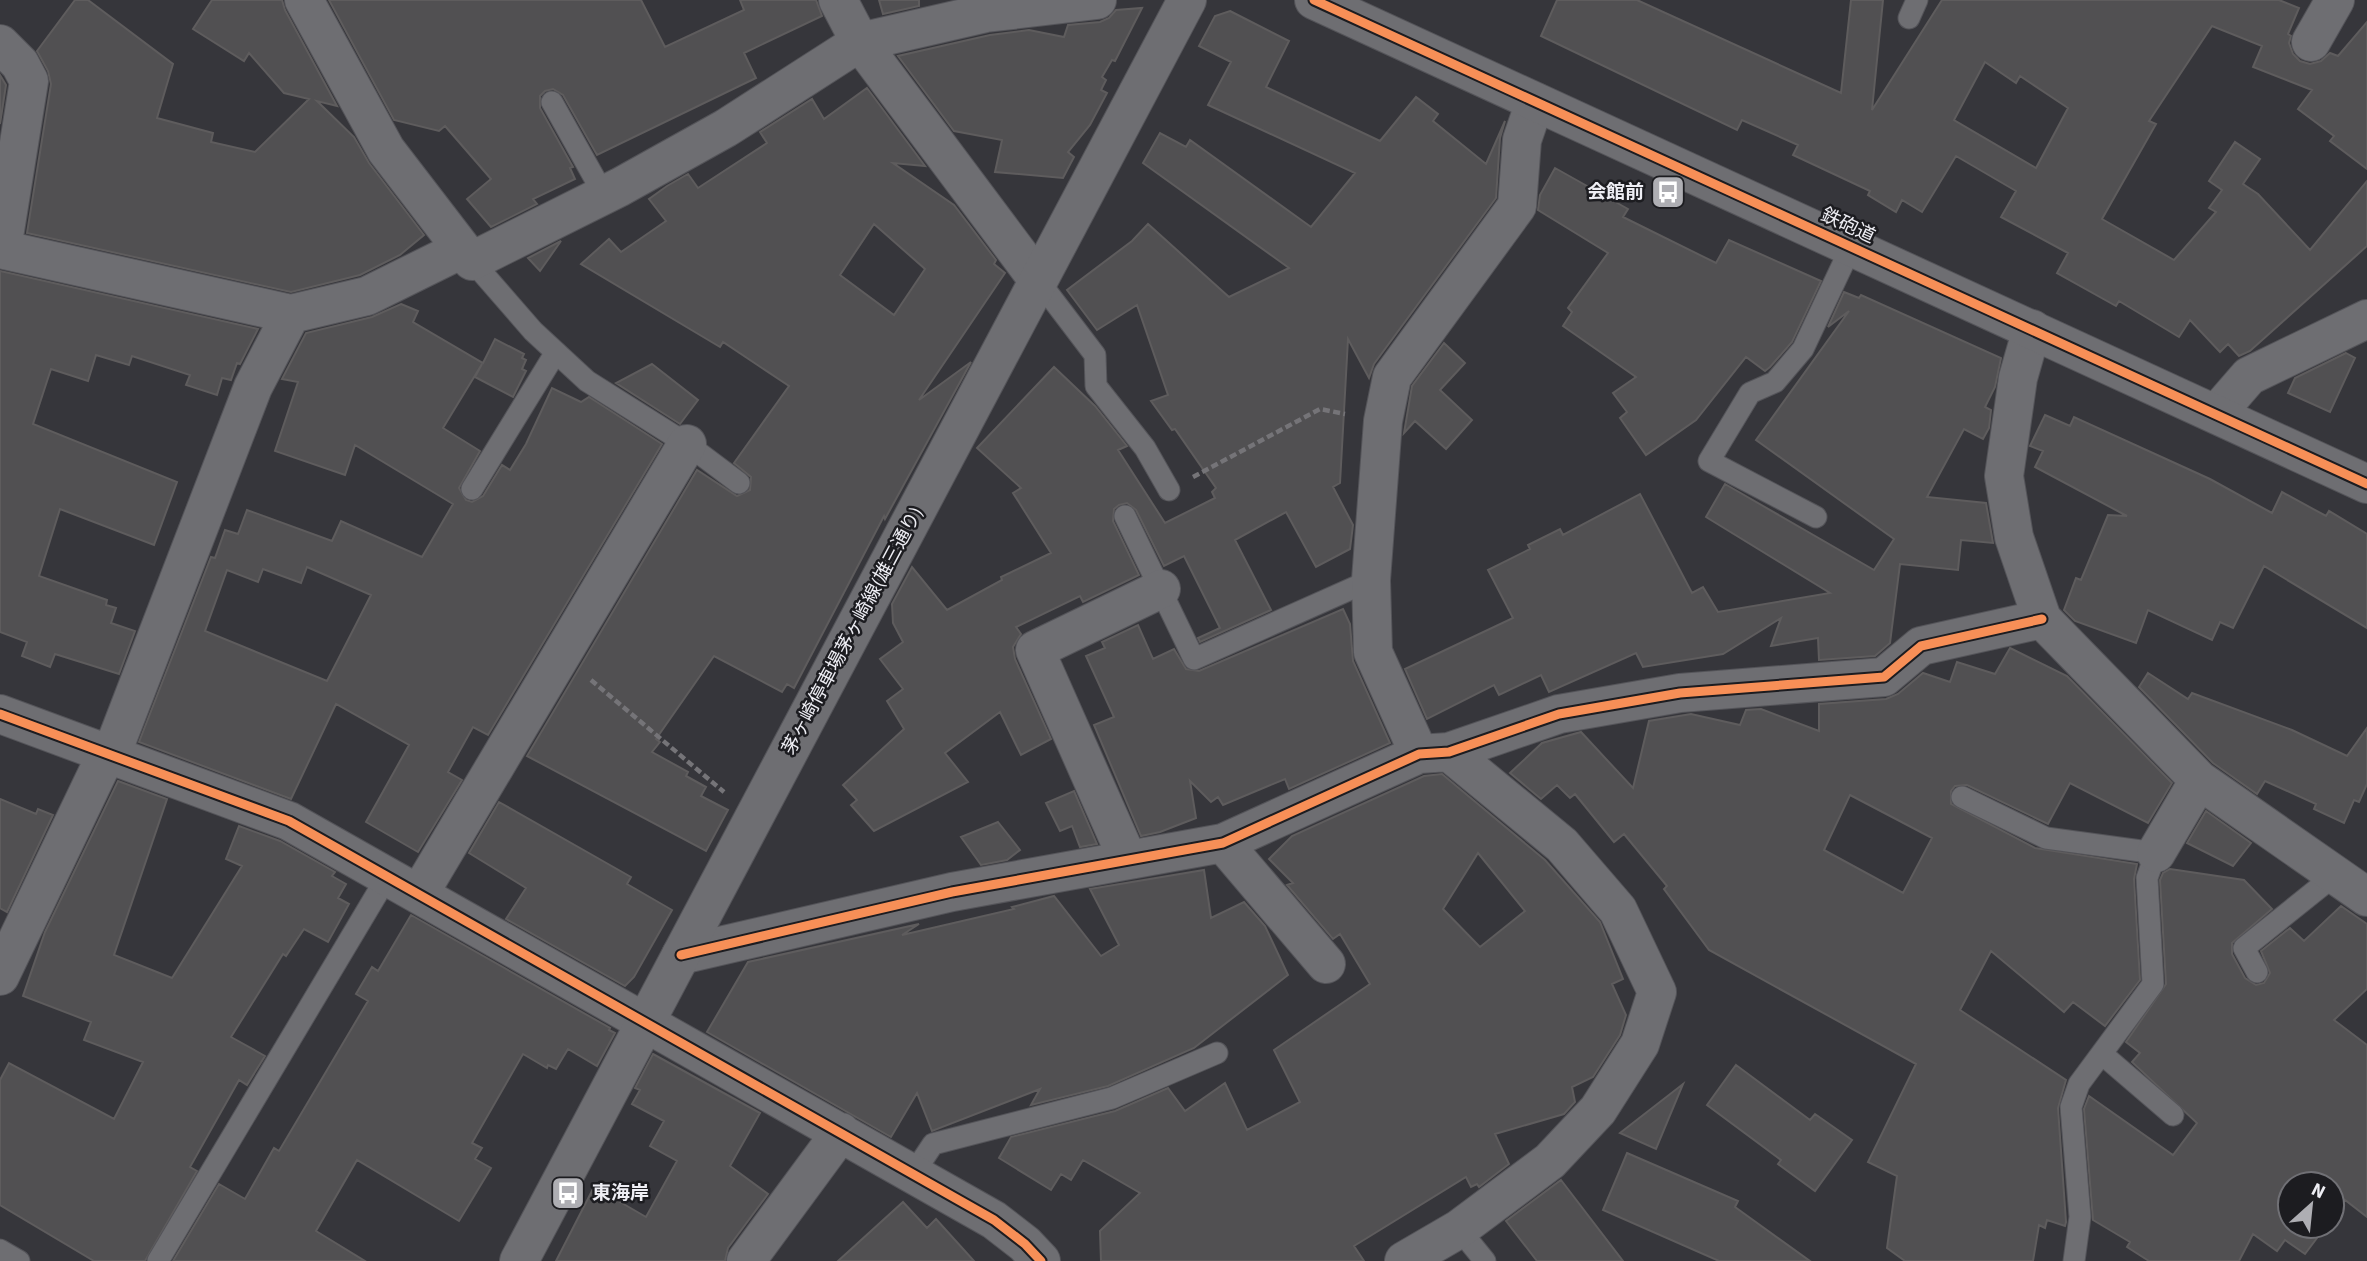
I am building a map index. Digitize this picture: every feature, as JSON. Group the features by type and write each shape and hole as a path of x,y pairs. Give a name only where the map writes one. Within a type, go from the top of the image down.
{"street":[{"path":"304,0 386,150 467,255"},
{"path":"838,0 860,42 1038,280"},
{"path":"0,44 20,64 29,81 1,251 292,314 367,296 604,195 726,128 860,42 986,13 1097,0"},
{"name":"茅ヶ崎停車場茅ヶ崎線(雄三通り)","path":"519,1261 1187,0"},
{"name":"鉄砲道","path":"1314,0 2367,484"},
{"path":"2311,42 2335,0"},
{"path":"1404,1261 1459,1229 1550,1161 1598,1110 1640,1044 1657,992 1618,910 1562,845 1434,753 1373,652 1371,580 1383,421 1392,377 1517,206 1522,140 1535,102"},
{"path":"0,976 107,753 115,745 253,387 292,314"},
{"path":"2216,414 2249,376 2367,319"},
{"path":"2032,329 2018,378 2004,476 2014,537 2042,619 2199,780 2367,897"},
{"path":"403,885 561,655 687,443"},
{"path":"1128,860 1035,650 1161,589"},
{"path":"681,956 952,892 1223,843 1434,753 1559,714 1680,693 1884,677 1921,646 2042,619"},
{"path":"0,714 289,821 994,1220 1025,1244 1041,1261"},
{"path":"2156,853 2199,780"},
{"path":"1223,843 1326,964"},
{"path":"746,1261 841,1132"}],"lane":[{"path":"552,102 604,195"},
{"path":"1816,517 1709,461 1750,393 1775,382 1802,349 1851,247"},
{"path":"467,255 533,331 587,381 687,443 739,482"},
{"path":"1038,280 1095,355 1096,386 1145,448 1169,490"},
{"path":"472,489 556,352"},
{"path":"1125,516 1194,659 1371,580"},
{"path":"1962,797 2046,838 2156,853 2147,878 2153,984 2079,1084 2071,1107 2080,1217 2074,1261"},
{"path":"2257,972 2244,948 2335,875"},
{"path":"158,1261 403,885"},
{"path":"913,1174 933,1144 1112,1098 1217,1053"},
{"path":"2102,1055 2173,1115"},
{"path":"1459,1229 1485,1261"},
{"path":"0,1250 19,1261"}],"path":[{"path":"1169,490 1320,409 1383,421"},
{"path":"561,655 662,737 754,818"}],"building":[{"path":"75,0 88,0 173,64 157,118 213,133 211,142 255,152 309,99 284,93 249,53 244,61 193,29 212,0 282,0 337,106 317,101 354,137 369,163 424,235 400,255 360,275 291,292 27,233 51,84 48,71 37,51"},
{"path":"329,0 641,0 665,47 744,10 740,0 816,0 822,16 744,53 756,78 597,155 563,95 553,89 545,91 540,96 540,108 573,167 570,168 575,179 533,199 537,204 491,227 467,199 491,179 445,126 439,131 394,120"},
{"path":"879,0 919,0 919,6 883,14"},
{"path":"1557,0 1637,0 1841,93 1851,0 1883,0 1872,110 1942,0 2279,0 2299,8 2288,34 2291,36 2289,43 2293,54 2300,61 2310,64 2321,61 2330,53 2338,56 2367,22 2367,169 2330,141 2334,136 2298,109 2312,90 2253,67 2262,46 2212,26 2149,121 2156,124 2102,219 2174,260 2216,212 2209,208 2222,190 2209,181 2235,142 2260,159 2243,184 2258,194 2310,250 2367,181 2367,246 2250,351 2239,356 2228,344 2220,352 2190,320 2179,337 2119,301 2116,306 2057,273 2068,253 2001,217 2016,191 1956,156 1922,212 1902,200 1896,212 1868,195 1870,191 1793,155 1798,145 1742,120 1737,130 1541,36","holes":["1985,62 2016,83 2020,76 2068,108 2036,168 1954,120"]},
{"path":"1142,8 1115,61 1112,60 1102,77 1106,80 1101,90 1107,93 1090,125 1068,152 1074,157 1063,178 995,172 1002,140 954,131 898,56 990,35 1029,30 1064,37 1068,25 1100,22 1109,18 1116,10"},
{"path":"1230,11 1289,41 1266,87 1380,141 1416,97 1438,114 1433,121 1486,164 1505,121 1500,138 1496,198 1374,364 1369,378 1348,339 1340,483 1333,487 1353,525 1350,549 1316,567 1286,512 1235,540 1271,610 1200,642 1198,638 1220,628 1184,556 1164,566 1136,510 1127,503 1119,505 1114,509 1113,521 1139,575 1083,602 1080,596 1016,627 1021,634 1013,647 1015,659 1051,739 1021,755 1000,712 945,753 968,782 874,831 851,805 857,800 843,785 904,729 887,701 903,689 880,659 903,642 893,623 892,604 912,567 947,610 1002,580 1001,577 1051,553 1013,493 1021,488 977,448 1054,367 1095,406 1127,446 1118,450 1165,523 1215,498 1212,492 1216,488 1175,429 1172,430 1151,401 1168,395 1137,305 1097,330 1067,290 1132,241 1148,224 1229,297 1289,268 1143,163 1160,133 1186,147 1190,140 1311,227 1355,173 1208,105 1231,62 1199,46 1215,16"},
{"path":"0,75 6,85 0,124"},
{"path":"867,88 925,166 893,163 954,205 996,260 994,264 1005,273 919,400 971,362 885,519 884,516 794,688 787,684 782,692 714,656 656,739 660,742 652,752 688,772 686,776 706,787 701,796 728,810 706,851 527,756 697,470 737,496 750,490 751,477 734,463 789,386 723,342 720,347 581,264 609,239 621,252 666,221 649,199 688,174 698,188 767,143 760,132 812,99 824,119","holes":["874,224 925,269 894,315 840,275"]},
{"path":"1555,168 1628,209 1623,217 1716,263 1729,240 1821,281 1792,342 1770,367 1765,371 1746,357 1696,420 1646,455 1620,418 1627,412 1613,393 1636,377 1563,326 1572,312 1568,308 1608,253 1538,210 1540,195"},
{"path":"561,241 540,271 528,258"},
{"path":"0,271 258,329 240,364 237,363 231,380 222,378 217,395 186,385 190,375 132,356 129,365 96,355 88,381 51,369 33,424 177,482 154,545 60,509 39,576 107,600 106,605 116,608 111,623 135,631 119,674 55,654 50,667 22,656 27,642 0,632"},
{"path":"1844,292 1859,298 1861,295 2001,358 1995,387 1985,407 1991,410 1989,428 1983,439 1964,429 1927,497 1986,503 1993,543 1961,540 1958,570 1900,564 1890,643 1875,656 1819,660 1818,638 1771,646 1781,618 1723,654 1643,667 1636,653 1549,692 1541,675 1499,695 1494,685 1427,719 1405,669 1513,618 1488,570 1530,549 1528,545 1560,529 1563,535 1640,494 1692,593 1703,587 1718,612 1830,593 1706,517 1725,484 1874,570 1894,539 1756,440 1849,311 1828,327"},
{"path":"401,304 418,311 413,322 483,363 495,339 524,354 522,358 526,360 522,369 526,371 513,397 475,377 482,364 443,428 480,451 459,488 466,500 472,502 483,496 502,465 510,470 526,444 552,388 581,402 589,397 662,444 488,735 473,727 448,772 462,780 418,852 366,822 409,745 336,704 291,799 139,742 211,557 215,558 225,530 238,534 247,510 332,541 341,521 422,557 453,504 355,445 345,475 275,451 298,382 282,379 306,333 372,317","holes":["307,567 371,595 327,681 205,631 227,570 258,582 263,569 301,583"]},
{"path":"1444,343 1465,363 1440,390 1472,420 1446,449 1415,421 1404,433 1412,386"},
{"path":"2346,353 2355,358 2330,412 2288,393 2295,378"},
{"path":"652,364 698,400 680,424 616,383"},
{"path":"2045,415 2070,426 2074,417 2210,479 2272,513 2282,492 2326,516 2329,511 2367,534 2367,628 2264,566 2233,628 2220,622 2212,640 2148,610 2136,643 2075,621 2064,610 2076,578 2081,580 2108,515 2127,516 2035,467 2043,451 2030,446"},
{"path":"1343,609 1350,624 1353,661 1390,743 1289,789 1285,779 1223,805 1218,797 1211,802 1190,781 1196,818 1160,832 1141,836 1094,725 1114,717 1086,656 1105,648 1102,642 1138,625 1153,659 1174,649 1186,669 1199,671"},
{"path":"2010,648 2067,676 2172,783 2148,823 2070,783 2048,824 1967,785 1955,786 1951,791 1951,804 2035,848 2137,864 2134,879 2140,980 2105,1026 2073,1002 2064,1012 1991,951 1960,1010 2066,1080 2058,1108 2065,1226 2047,1220 2045,1228 2039,1225 2033,1261 1905,1261 1887,1248 1897,1176 1868,1162 1916,1064 1709,950 1664,889 1667,886 1624,834 1614,842 1575,794 1570,798 1557,785 1541,799 1510,773 1542,743 1581,732 1633,788 1649,721 1691,714 1740,725 1746,710 1761,709 1819,731 1819,704 1886,699 1898,694 1923,673 1950,682 1957,662 1995,674","holes":["1850,795 1932,838 1903,893 1824,850"]},
{"path":"2148,673 2188,699 2192,693 2292,730 2347,756 2367,728 2367,784 2359,802 2354,800 2344,823 2314,809 2316,804 2265,781 2257,794 2213,763 2139,687"},
{"path":"1442,774 1545,860 1600,922 1623,979 1612,984 1626,1015 1620,1035 1593,1077 1572,1087 1575,1102 1564,1114 1495,1134 1509,1164 1479,1187 1477,1184 1471,1187 1466,1177 1354,1246 1364,1261 1101,1261 1100,1231 1140,1193 1083,1160 1071,1180 1061,1174 1051,1190 999,1158 1011,1137 1115,1111 1168,1088 1185,1111 1225,1083 1247,1130 1300,1102 1274,1050 1370,984 1340,934 1333,939 1287,885 1293,883 1269,859 1292,836 1424,776","holes":["1478,853 1525,911 1480,947 1443,909"]},
{"path":"118,781 167,799 114,955 172,978 242,866 226,859 239,826 280,841 335,872 332,876 346,884 338,898 349,904 328,942 304,929 286,956 283,954 231,1037 265,1056 247,1085 239,1080 190,1167 197,1171 145,1261 94,1261 0,1205 0,1080 9,1063 114,1119 143,1062 84,1040 91,1022 23,996 45,932"},
{"path":"1074,791 1097,844 1080,847 1072,826 1060,831 1046,803"},
{"path":"0,799 36,814 38,809 53,815 7,912 0,908"},
{"path":"499,802 631,877 627,884 672,910 634,977 625,986 506,919 526,888 469,853"},
{"path":"2206,811 2251,843 2233,866 2187,843"},
{"path":"998,822 1020,850 1007,860 981,865 961,837"},
{"path":"2170,869 2244,880 2272,909 2232,943 2232,954 2245,978 2256,985 2264,983 2270,973 2261,951 2290,928 2304,941 2341,906 2367,924 2367,989 2334,1020 2367,1045 2367,1217 2346,1201 2346,1170 2276,1170 2276,1240 2285,1240 2277,1251 2253,1234 2239,1261 2149,1261 2127,1247 2130,1242 2093,1220 2084,1109 2089,1096 2173,1155 2197,1123 2132,1062 2140,1053 2126,1042 2166,984 2160,880 2163,873"},
{"path":"1204,870 1211,918 1244,902 1265,926 1288,975 1194,1048 1108,1086 1031,1105 1040,1089 932,1131 917,1093 891,1137 707,1032 748,962 919,924 902,935 1014,909 1012,907 1054,896 1101,956 1119,945 1090,889"},
{"path":"411,915 610,1028 609,1030 615,1033 597,1066 568,1049 556,1069 548,1065 547,1068 523,1054 472,1143 482,1148 475,1159 491,1168 459,1221 357,1160 316,1231 365,1261 173,1261 219,1184 245,1199 274,1148 279,1151 368,1001 356,994 372,967 378,971"},
{"path":"653,1054 760,1113 730,1166 768,1194 728,1248 725,1261 556,1261 594,1187 646,1217 677,1161 650,1146 664,1121 632,1104 640,1090 635,1088"},
{"path":"1736,1065 1810,1120 1815,1114 1852,1140 1815,1191 1778,1164 1781,1160 1707,1105"},
{"path":"1683,1084 1656,1149 1620,1133"},
{"path":"1627,1153 1738,1201 1735,1207 1810,1261 1719,1261 1603,1210"},
{"path":"1561,1180 1623,1261 1537,1261 1506,1221"},
{"path":"903,1202 927,1228 936,1219 974,1261 838,1261"},
{"path":"2285,1240 2316,1240 2305,1254"}],"cycle path":[{"path":"1314,0 2367,484"},
{"path":"681,955 952,892 1223,843 1419,754 1449,752 1559,714 1680,693 1884,677 1921,646 2042,619"},
{"path":"0,714 289,821 994,1220 1025,1244 1041,1261"}],"place":[{"name":"会館前","path":"1668,192"},
{"name":"東海岸","path":"568,1193"}]}
